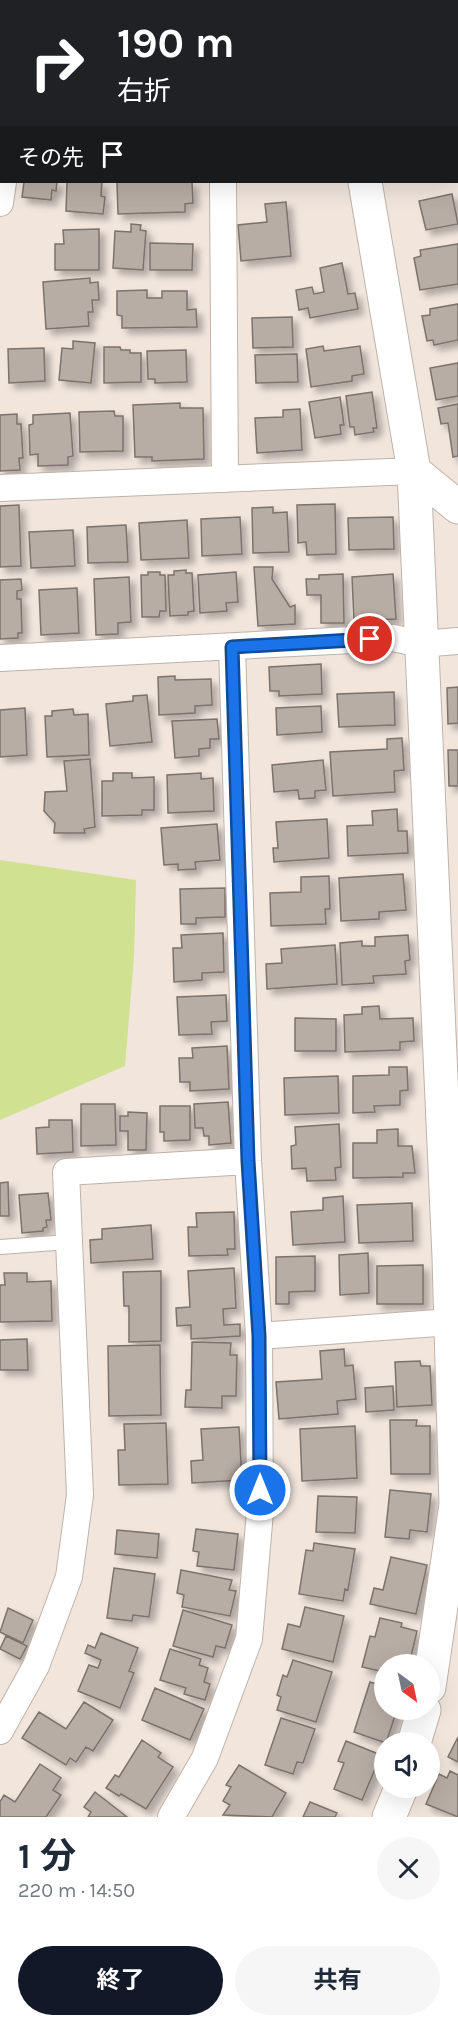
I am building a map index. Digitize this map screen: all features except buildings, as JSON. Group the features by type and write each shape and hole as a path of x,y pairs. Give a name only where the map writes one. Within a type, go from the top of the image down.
{"street":[{"path":"0,203 3,183"},
{"path":"223,183 225,479"},
{"path":"365,183 414,471 454,1267 451,1322 457,1505 434,1654"},
{"path":"0,488 414,471 458,507"},
{"path":"0,658 393,638 422,644 458,642"},
{"path":"176,1815 205,1758 249,1639 260,1512 259,1336 248,1161 232,647"},
{"path":"0,1731 36,1666 69,1577 80,1495 66,1172 248,1161"},
{"path":"259,1336 451,1322"},
{"path":"388,1817 396,1798"}],"lane":[{"path":"0,1247 69,1242"}],"green space":[{"path":"0,860 136,880 134,957 125,1066 0,1120"}],"route":[{"path":"260,1490 259,1336 248,1161 232,647 370,639"}]}
